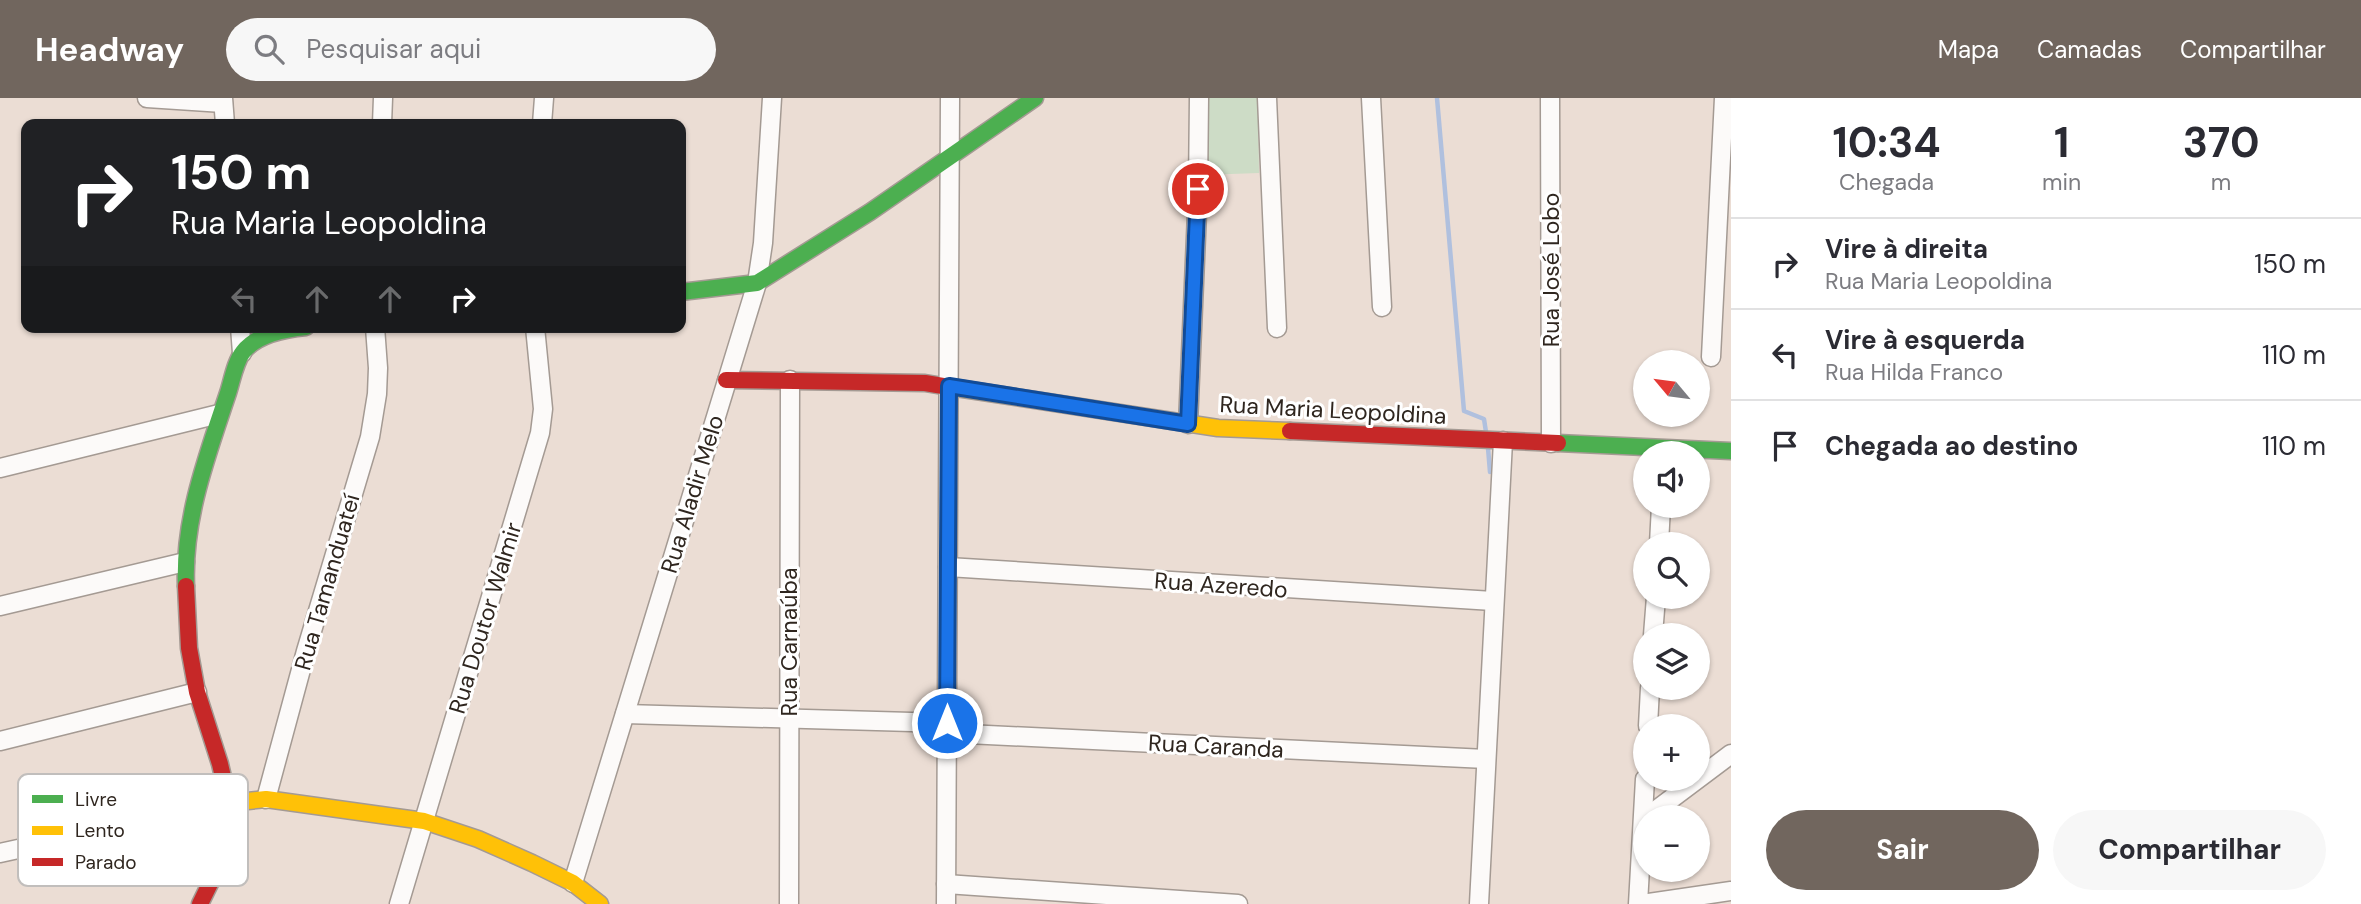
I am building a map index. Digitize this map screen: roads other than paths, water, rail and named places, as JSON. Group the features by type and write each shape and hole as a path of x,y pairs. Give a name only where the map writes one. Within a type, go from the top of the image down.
{"street":[{"path":"147,98 223,101 225,119"},
{"path":"382,119 383,98"},
{"path":"542,119 544,98"},
{"name":"Rua Aladir Melo","path":"573,883 757,283 766,208 772,98"},
{"path":"946,904 950,98"},
{"path":"686,291 757,283 860,219 1035,98"},
{"path":"1188,424 1199,98"},
{"path":"1267,98 1277,328"},
{"path":"1371,98 1382,307"},
{"name":"Rua José Lobo","path":"1550,98 1551,443"},
{"path":"1711,357 1724,234 1724,98"},
{"path":"222,774 197,692 189,648 185,562 189,525 204,464 242,353 240,333"},
{"path":"242,353 262,337 276,333"},
{"name":"Rua Tamanduateí","path":"266,799 306,651 370,437 377,394 375,333"},
{"name":"Rua Doutor Walmir","path":"398,904 540,433 542,393 535,333"},
{"name":"Rua Maria Leopoldina","path":"726,380 925,383 1188,424 1633,449"},
{"name":"Rua Carnaúba","path":"789,904 790,380"},
{"path":"0,468 219,414"},
{"path":"1479,904 1493,601 1494,440"},
{"name":"Rua Maria Leopoldina","path":"1710,451 1731,451"},
{"path":"0,606 185,562"},
{"name":"Rua Azeredo","path":"948,567 1493,601"},
{"path":"0,741 197,692"},
{"name":"Rua Caranda","path":"625,714 789,719 1486,760"},
{"path":"1664,805 1731,754"},
{"path":"248,801 266,799 424,821 478,839 573,883 600,904"},
{"path":"0,853 18,849"},
{"path":"1641,882 1640,904 1731,891"},
{"path":"946,884 1238,904"},
{"path":"200,904 209,886"}],"waterway":[{"path":"1437,98 1464,411 1484,419 1486,432"},
{"path":"1488,448 1490,472"}]}
